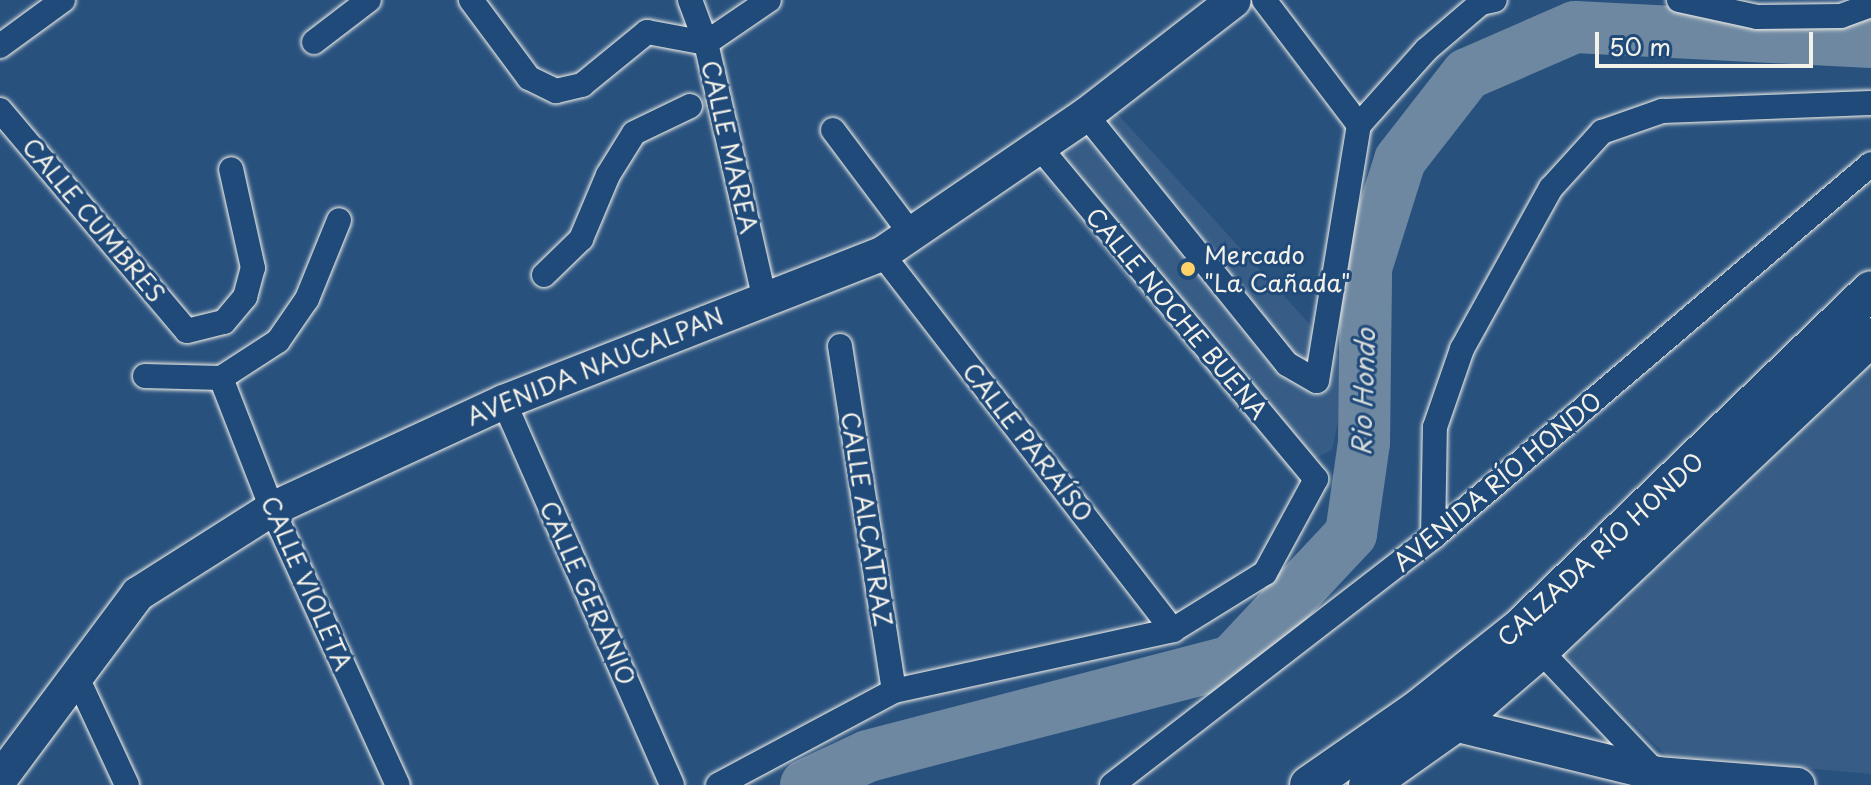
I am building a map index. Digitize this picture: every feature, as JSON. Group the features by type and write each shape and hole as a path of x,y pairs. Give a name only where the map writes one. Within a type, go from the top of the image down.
{"main road":[{"name":"AVENIDA NAUCALPAN","path":"0,779 75,673 138,594 272,509 504,402 764,297 882,254 1086,115 1234,0"},
{"name":"CALZADA RÍO HONDO","path":"1368,785 1454,724 1530,639 1871,290"},
{"name":"CALZADA RÍO HONDO","path":"1309,785 1417,710 1530,639 1871,337"},
{"path":"1454,724 1660,779 1798,785"}],"street":[{"path":"0,46 63,0"},
{"path":"314,42 369,0"},
{"path":"471,0 529,78 556,91 582,85 647,32 706,43 769,0"},
{"name":"CALLE MAREA","path":"690,0 706,43 764,297"},
{"path":"1264,0 1359,125"},
{"path":"1086,115 1287,364 1317,381 1359,125 1426,50 1481,3 1495,0"},
{"path":"1679,0 1757,17 1841,16 1871,5"},
{"path":"1433,537 1435,427 1462,349 1551,188 1602,132 1662,111 1871,103"},
{"path":"544,275 581,239 608,175 634,133 690,106"},
{"name":"CALLE CUMBRES","path":"0,110 187,331 224,322 245,297 253,268 231,169"},
{"path":"833,130 911,234"},
{"name":"CALLE NOCHE BUENA","path":"1039,147 1316,479 1265,573 1173,630"},
{"name":"AVENIDA RÍO HONDO","path":"1112,785 1433,537 1871,164"},
{"path":"145,376 221,378 278,341 307,299 339,220"},
{"name":"CALLE PARAÍSO","path":"882,254 1173,630"},
{"name":"CALLE ALCATRAZ","path":"840,346 894,691"},
{"name":"CALLE VIOLETA","path":"221,378 272,509 398,785"},
{"name":"CALLE GERANIO","path":"504,402 672,785"},
{"path":"718,785 894,691 1173,630"},
{"path":"1530,639 1660,779"},
{"path":"75,673 127,785"}],"shaded area":[{"name":"Mercado \"La Cañada\"","path":"1112,108 1349,367 1332,450 1289,471 1034,170"},
{"path":"1871,355 1871,774 1667,756 1562,654"}],"waterway":[{"name":"Rio Hondo","path":"806,785 868,756 1232,661 1351,534 1364,443 1366,268 1400,160 1467,74 1575,27 1871,42"}],"place":[{"name":"Mercado \"La Cañada\"","path":"1188,269"}]}
